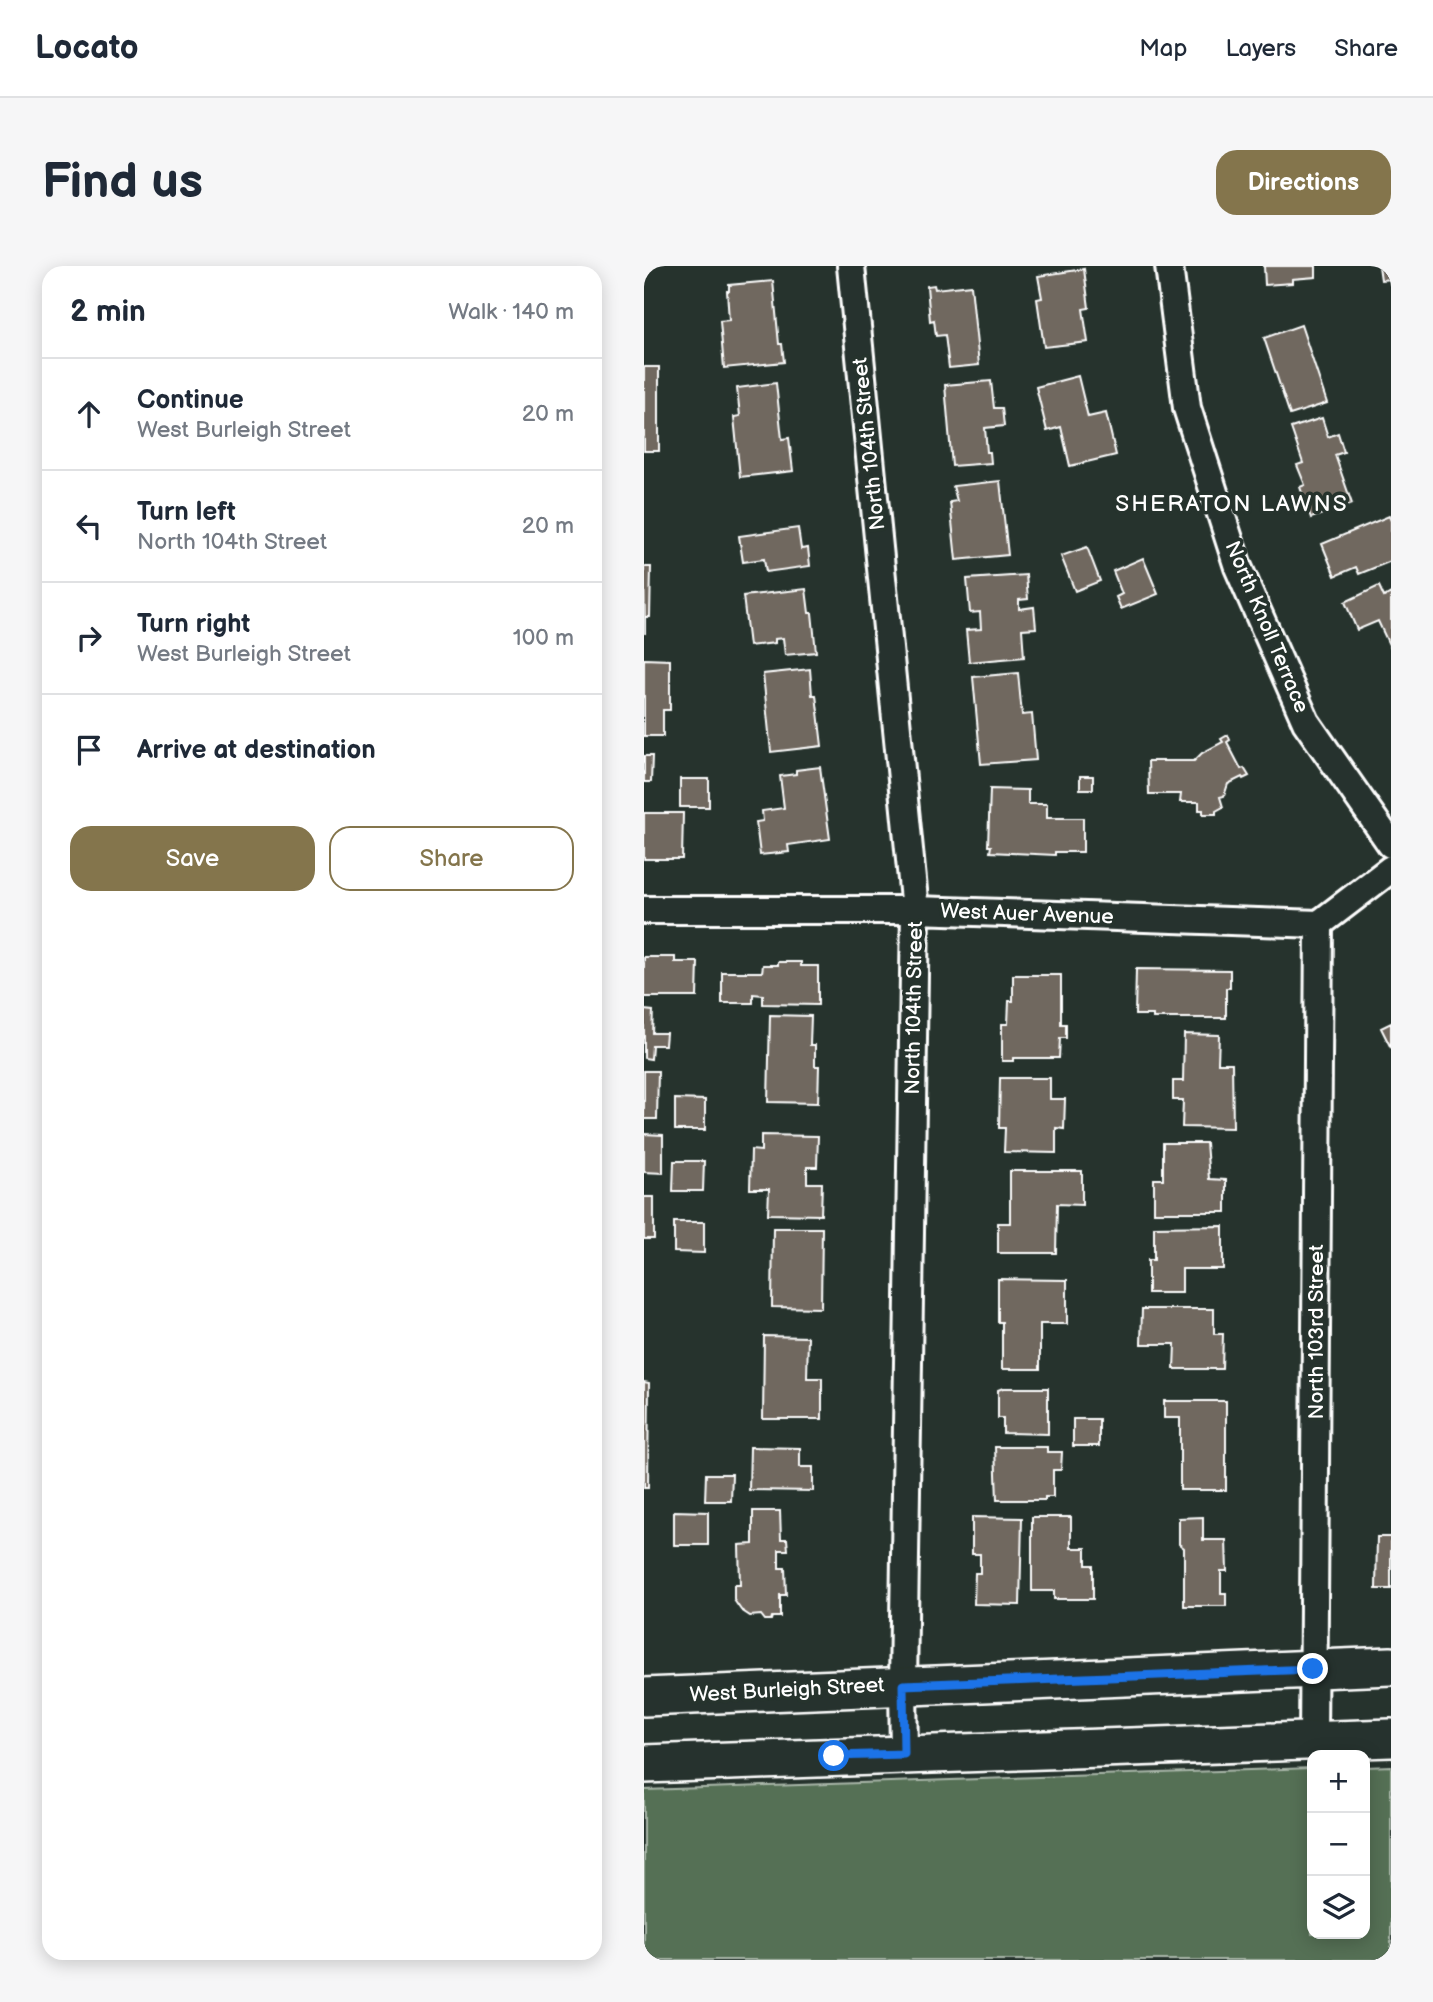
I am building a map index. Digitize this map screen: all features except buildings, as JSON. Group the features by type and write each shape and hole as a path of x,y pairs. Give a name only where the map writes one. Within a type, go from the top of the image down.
{"main road":[{"name":"West Burleigh Street","path":"644,1697 1391,1666"},
{"path":"644,1764 1391,1738"}],"street":[{"name":"North 104th Street","path":"851,266 915,910 904,1754"},
{"name":"North Knoll Terrace","path":"1170,266 1187,408 1238,567 1306,722 1391,844"},
{"path":"1319,924 1391,869"},
{"name":"West Auer Avenue","path":"644,910 915,910 1319,924"},
{"name":"North 103rd Street","path":"1313,1741 1319,924"}],"green space":[{"path":"1391,1766 1391,1960 644,1960 644,1790 1307,1768 1307,1939 1370,1939 1370,1767"}],"district":[{"name":"SHERATON LAWNS","path":"1232,504"}],"route":[{"path":"834,1756 904,1754 903,1685 1313,1669"}]}
